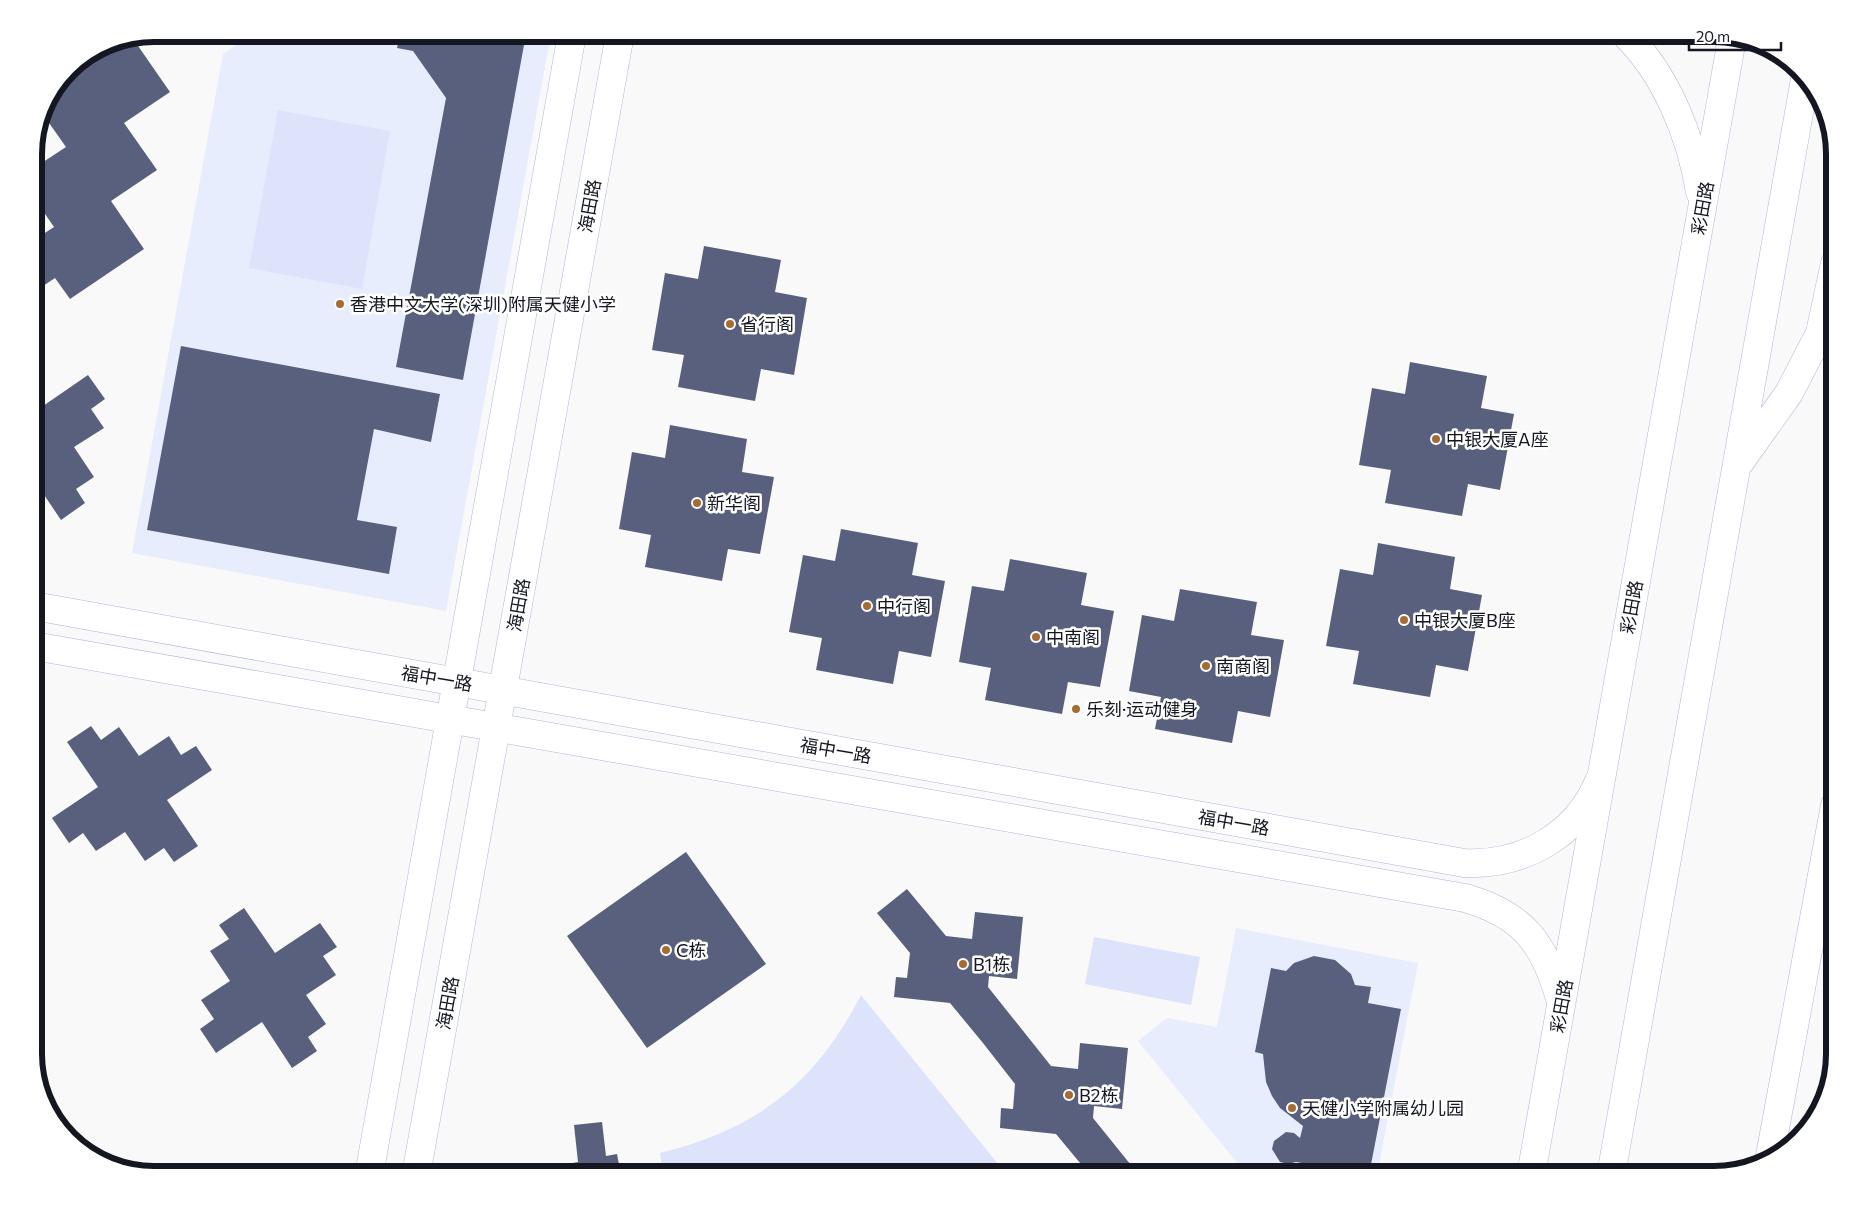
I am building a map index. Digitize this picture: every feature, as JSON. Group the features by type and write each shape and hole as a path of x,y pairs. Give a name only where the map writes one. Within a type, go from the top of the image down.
{"street":[{"path":"371,1166 571,42"},
{"name":"海田路","path":"418,1166 619,42"},
{"path":"1632,42 1653,67 1669,97 1690,150 1702,207"},
{"name":"彩田路","path":"1533,1166 1731,44"},
{"path":"1613,1166 1804,87"},
{"path":"1736,467 1790,393 1820,333 1826,305"},
{"name":"福中一路","path":"43,608 1443,859 1489,863 1516,858 1538,848 1570,825 1590,798 1602,774"},
{"name":"福中一路","path":"43,648 1437,893 1489,905 1500,910 1521,926 1540,948 1553,972 1562,1002"},
{"path":"1771,1151 1826,853"},
{"path":"1437,893 1443,859"}],"shaded area":[{"name":"香港中文大学(深圳)附属天健小学","path":"241,42 550,42 446,611 132,553 223,54"},
{"path":"278,110 390,131 362,289 249,268"},
{"name":"天健小学附属幼儿园","path":"1236,928 1418,963 1379,1166 1240,1166 1138,1041 1167,1018 1217,1027"},
{"path":"1094,937 1200,957 1191,1005 1085,984"},
{"path":"861,995 1000,1166 662,1166 660,1153 695,1143 726,1131 754,1116 780,1098 803,1078 824,1054"}],"building":[{"path":"398,42 525,42 463,380 396,367 446,98 413,51 397,48"},
{"path":"137,44 170,92 124,123 157,170 111,201 144,249 70,299 55,278 43,286 43,234 54,227 43,211 43,162 66,147 48,121 61,92 86,66 112,51"},
{"name":"省行阁","path":"704,246 781,260 775,292 807,298 794,375 761,369 755,401 678,387 684,355 652,350 665,273 698,279"},
{"path":"181,346 440,394 431,442 374,429 357,520 397,527 389,574 147,530"},
{"name":"中银大厦A座","path":"1410,362 1487,376 1481,408 1514,414 1500,490 1468,484 1462,516 1385,503 1391,470 1359,465 1372,388 1405,394"},
{"path":"88,375 105,399 91,409 104,428 74,447 94,477 76,489 85,503 61,520 43,493 43,406"},
{"name":"新华阁","path":"670,425 747,439 742,472 774,477 760,554 728,549 722,581 645,567 651,535 619,529 632,452 665,458"},
{"name":"中行阁","path":"841,529 918,543 912,575 945,581 931,657 899,651 893,684 816,670 822,638 789,632 803,555 835,561"},
{"name":"中银大厦B座","path":"1378,543 1455,557 1450,589 1482,595 1468,671 1436,665 1430,697 1353,684 1359,651 1326,646 1340,569 1373,575"},
{"name":"中南阁","path":"1010,559 1087,573 1081,605 1114,611 1100,687 1068,682 1062,714 985,700 991,668 959,662 972,586 1004,591"},
{"name":"南商阁","path":"1180,589 1257,602 1251,635 1284,640 1270,717 1238,711 1232,743 1155,729 1161,697 1129,691 1142,615 1174,621"},
{"path":"91,726 101,740 119,727 139,756 169,736 181,755 196,746 212,770 167,800 198,846 174,862 164,848 145,861 125,832 96,851 83,833 69,843 52,818 98,787 67,742"},
{"name":"C栋","path":"686,852 766,964 647,1048 567,936"},
{"path":"907,889 946,936 972,939 975,912 1023,917 1017,979 989,976 988,987 1051,1066 1078,1069 1080,1043 1128,1048 1122,1109 1094,1106 1093,1118 1132,1166 1083,1166 1056,1134 1000,1128 1001,1108 1013,1109 1015,1084 950,1003 894,997 896,977 907,978 910,953 877,913"},
{"path":"244,908 275,953 320,923 337,947 323,956 336,975 306,995 326,1024 308,1037 317,1051 292,1068 262,1022 216,1053 200,1029 214,1019 201,1000 230,981 210,951 229,939 219,925"},
{"path":"1314,956 1335,960 1351,974 1355,985 1371,987 1368,1003 1401,1009 1371,1166 1318,1166 1296,1162 1288,1164 1280,1162 1272,1149 1274,1141 1286,1132 1294,1133 1300,1138 1303,1126 1280,1108 1272,1096 1266,1082 1263,1054 1255,1052 1271,968 1286,971 1294,963"},
{"path":"602,1122 606,1156 617,1154 619,1166 557,1166 578,1162 574,1125"}],"place":[{"name":"香港中文大学(深圳)附属天健小学","path":"340,304"},
{"name":"省行阁","path":"730,324"},
{"name":"中银大厦A座","path":"1436,439"},
{"name":"新华阁","path":"697,503"},
{"name":"中行阁","path":"867,606"},
{"name":"中银大厦B座","path":"1404,620"},
{"name":"中南阁","path":"1036,637"},
{"name":"南商阁","path":"1206,666"},
{"name":"乐刻·运动健身","path":"1076,709"},
{"name":"C栋","path":"666,950"},
{"name":"B1栋","path":"963,964"},
{"name":"B2栋","path":"1069,1095"},
{"name":"天健小学附属幼儿园","path":"1292,1108"}]}
